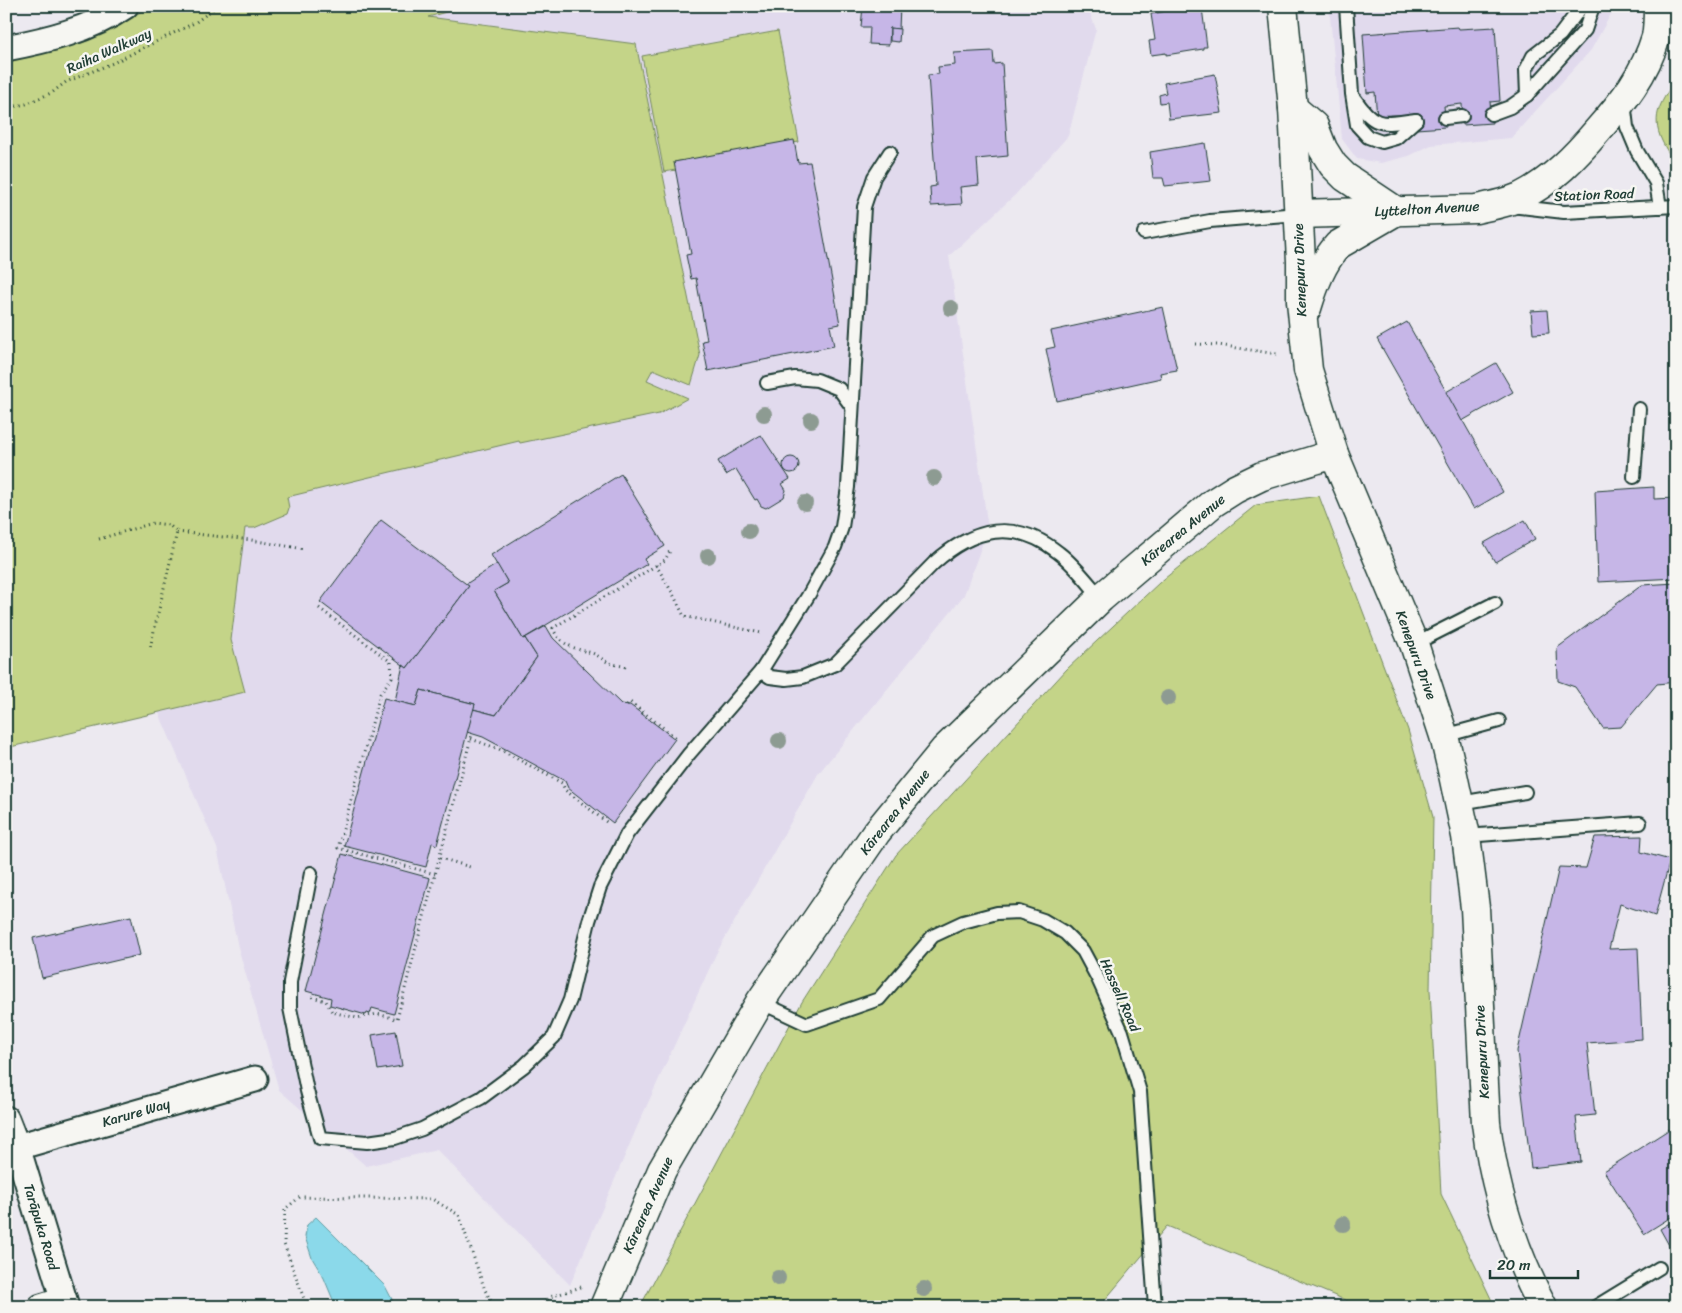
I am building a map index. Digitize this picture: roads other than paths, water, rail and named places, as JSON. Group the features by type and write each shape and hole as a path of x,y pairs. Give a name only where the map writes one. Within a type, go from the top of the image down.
{"main road":[{"name":"Kenepuru Drive","path":"1283,6 1293,108 1302,327 1308,370 1334,454 1414,644 1444,736 1466,836 1475,908 1486,1123 1490,1159 1500,1204 1543,1307"},
{"name":"Lyttelton Avenue","path":"1298,214 1476,209 1520,197 1566,165 1624,100 1638,78 1653,46 1658,6"},
{"path":"1293,108 1314,126 1323,149 1333,165 1345,176 1396,211 1338,245 1331,253 1313,288 1302,327"},
{"name":"Kārearea Avenue","path":"604,1307 662,1170 760,1002 876,832 944,750 1101,598 1213,503 1234,488 1262,476 1334,454"}],"street":[{"path":"6,48 48,40 89,26 125,6"},
{"name":"Karure Way","path":"17,1148 255,1079"},
{"name":"Tarāpuka Road","path":"6,1119 17,1148 57,1304"}],"lane":[{"path":"1346,6 1352,94 1357,125 1368,137 1382,142 1396,138 1416,120 1386,124 1376,122 1364,114 1352,94"},
{"path":"1527,94 1526,70 1534,56 1560,35 1582,6"},
{"path":"1491,114 1510,107 1527,94 1585,30 1593,6"},
{"name":"Station Road","path":"1624,100 1627,127 1637,151 1656,183 1660,207"},
{"path":"1445,118 1462,116"},
{"path":"311,873 289,996 307,1091 320,1138 367,1142 395,1138 422,1130 481,1098 524,1066 554,1037 570,1000 589,921 600,887 628,834 689,754 761,671 808,596 835,547 842,527 847,496 864,207 874,177 890,152"},
{"name":"Station Road","path":"1499,204 1546,212 1676,206"},
{"path":"1144,233 1210,221 1298,214"},
{"path":"767,383 796,378 818,380 839,389 852,406"},
{"path":"1634,477 1639,410"},
{"path":"761,671 770,677 786,679 809,675 835,664 949,549 963,540 978,534 1012,531 1038,540 1059,553 1101,598"},
{"path":"1414,644 1495,603"},
{"path":"1444,736 1499,721"},
{"path":"1460,804 1525,792"},
{"path":"1466,836 1640,823"},
{"name":"Hassell Road","path":"760,1002 807,1024 879,1000 933,936 964,922 997,913 1019,912 1043,920 1065,932 1083,951 1098,979 1122,1032 1140,1092 1156,1307"},
{"path":"1595,1307 1659,1268"}],"water":[{"path":"316,1217 385,1286 396,1307 336,1307 324,1278 312,1258 305,1237 307,1225"}]}
